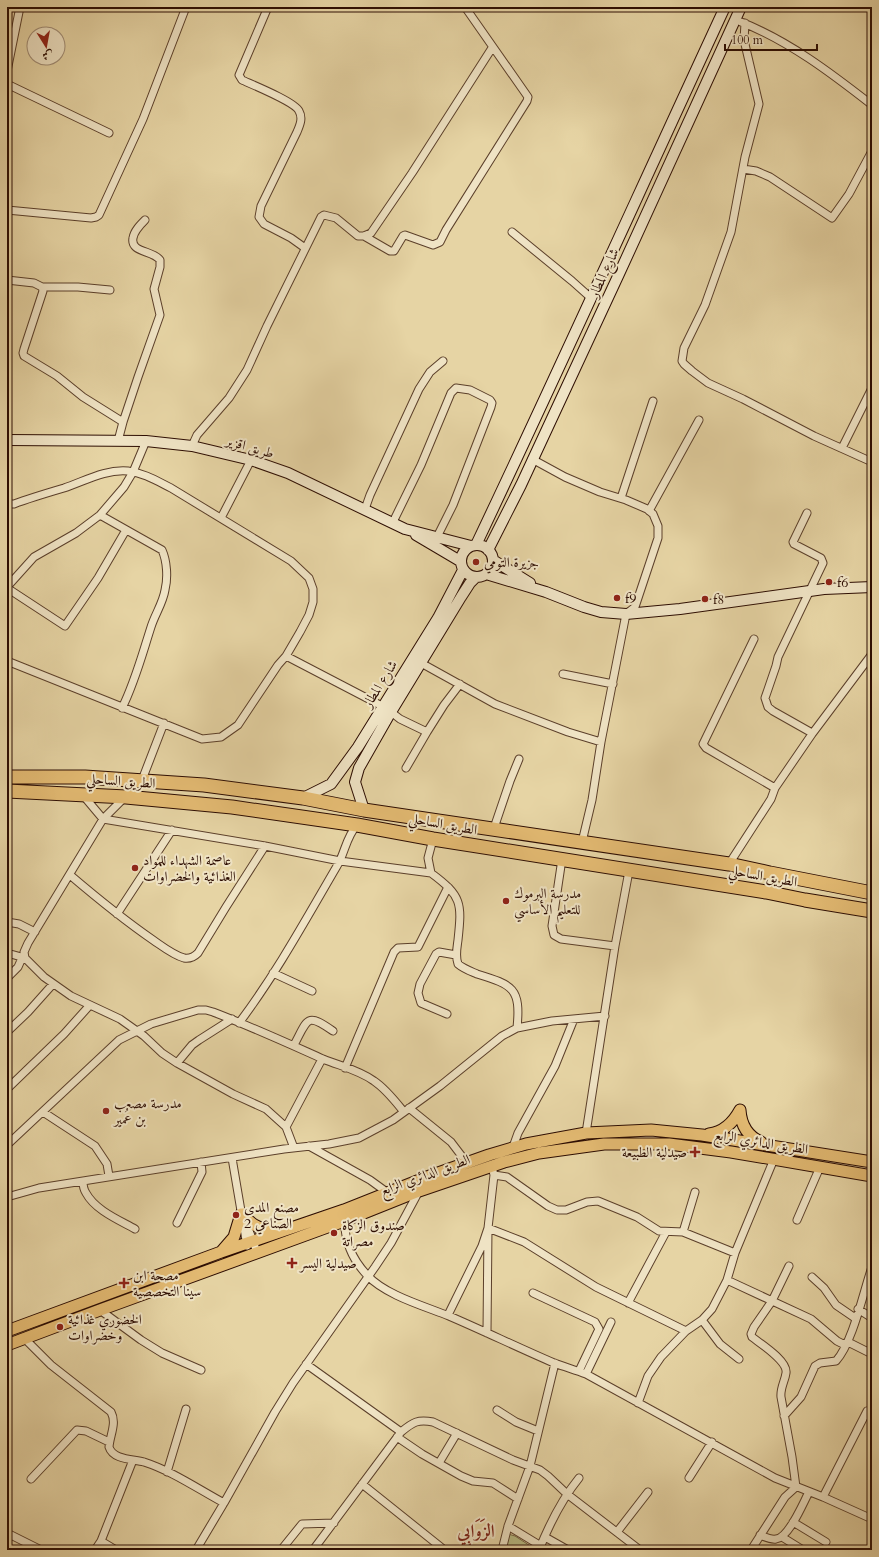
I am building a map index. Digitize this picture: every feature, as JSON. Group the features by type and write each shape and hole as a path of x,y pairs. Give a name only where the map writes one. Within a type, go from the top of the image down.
{"highway":[{"name":"الطريق الساحلي","path":"7,777 85,777 142,780 204,785 303,798 364,810 494,828 729,864 770,874 872,892"},
{"name":"الطريق الساحلي","path":"7,791 126,796 232,807 357,825 432,839 766,892 872,911"},
{"path":"766,892 771,890 775,883 775,880 770,874"},
{"path":"805,900 801,890 811,881"}],"main road":[{"path":"702,1135 723,1130 730,1124 740,1110 741,1123 745,1129 755,1140 767,1145"},
{"name":"الطريق الدائري الرابع","path":"7,1331 221,1252 344,1210 513,1147 586,1133 651,1130 702,1135 872,1162"},
{"name":"الطريق الدائري الرابع","path":"7,1345 419,1192 493,1171 520,1157 561,1149 604,1144 626,1143 681,1145 872,1176"},
{"path":"242,1212 250,1224 259,1228 278,1232"},
{"path":"221,1252 234,1237 242,1212"}],"street":[{"path":"7,71 20,7"},
{"path":"7,210 91,218 96,217 99,214 143,119 186,7"},
{"path":"268,7 239,75 242,80 292,104 300,111 301,120 297,132 261,206 259,217 264,224 291,238 305,248"},
{"path":"364,236 390,251 394,251 405,235 433,245 440,242 527,101 528,97 492,48 465,7"},
{"name":"شارع المطار","path":"474,545 543,403 725,7"},
{"name":"شارع المطار","path":"488,550 740,21 741,7"},
{"path":"740,21 759,29 804,55 872,104"},
{"path":"740,21 759,101 743,169 731,232 705,305 684,348 682,361 708,383 743,399 814,436 872,462"},
{"path":"192,446 197,435 229,398 247,370 321,217 324,215 336,218 358,236 364,236 371,233 412,173 492,48"},
{"path":"7,84 109,133"},
{"path":"743,169 756,171 770,177 832,218 849,194 872,151"},
{"path":"118,442 123,422 160,315 154,289 160,267 160,260 155,255 134,247 132,243 134,235 145,220"},
{"path":"512,232 591,298"},
{"path":"605,268 619,274"},
{"path":"7,280 34,283 42,287 78,287 110,290"},
{"path":"42,287 42,296 24,349 24,356 57,376 83,397 123,422"},
{"path":"364,509 419,389 430,372 443,361"},
{"path":"392,522 402,506 421,465 451,394 456,388 470,390 490,400 492,403 453,505 437,537"},
{"path":"842,448 872,388"},
{"path":"621,498 653,401"},
{"path":"649,511 699,420"},
{"name":"طريق اقزير","path":"7,440 118,442 146,441 192,446 251,460 288,473 406,528 437,537 474,545"},
{"path":"126,530 98,578 65,626 7,588 34,557 76,533 100,515 124,487 133,472 146,441"},
{"path":"532,459 566,477 600,492 621,498 649,511 656,519 659,532 635,607 626,614 601,742 592,800 582,842"},
{"path":"221,518 251,460"},
{"path":"7,504 14,504 113,471 133,472 150,477 291,561 309,578 313,588 313,602 309,615 286,656 278,665 238,725 221,737 202,739 7,661"},
{"path":"807,513 793,542 794,544 823,560 823,563 778,657 765,698 768,707 773,711 812,733"},
{"path":"100,515 162,550 165,561 166,575 164,596 151,626 131,691 122,708"},
{"path":"406,528 462,565 469,575 481,575 546,592 592,609 612,614 673,610 809,591 872,587"},
{"path":"462,565 463,552 474,545 481,545 488,550 493,560 546,592"},
{"path":"481,575 491,568 493,560"},
{"name":"شارع المطار","path":"303,798 331,784 358,747 382,706 438,618 462,565"},
{"name":"شارع المطار","path":"364,810 355,782 359,768 391,712 467,588 481,575"},
{"path":"754,639 703,744 706,748 775,788"},
{"path":"729,864 771,799 775,788 812,733 872,654"},
{"path":"286,656 362,694 382,706"},
{"path":"421,663 495,704 568,732 601,742"},
{"path":"563,674 613,684"},
{"path":"406,768 444,705 460,684"},
{"path":"391,712 405,722 427,732"},
{"path":"142,780 164,723"},
{"path":"358,747 368,753"},
{"path":"494,828 519,759"},
{"path":"82,794 103,819 265,846 340,861 431,874 456,895 460,906 461,914 456,955 458,964 462,968 504,984 515,993 518,1000 519,1009 517,1028"},
{"path":"7,978 18,967 24,958 24,952 35,932 103,819 126,796"},
{"path":"239,1023 258,998 340,861 350,833 357,825"},
{"path":"117,914 172,830"},
{"path":"431,874 428,858 432,839"},
{"path":"70,875 117,914 178,956 194,958 265,846"},
{"path":"562,859 552,926 554,935 561,939 615,946"},
{"path":"586,1133 615,946 629,871"},
{"path":"344,1068 394,952 398,948 418,947 448,887"},
{"path":"7,922 19,924 35,932"},
{"path":"447,1014 421,1003 418,993 420,984 436,954 439,952 456,955"},
{"path":"7,953 24,958 53,984 71,996 120,1019 137,1031 162,1053 177,1063 233,1094 266,1109 286,1127 294,1148"},
{"path":"273,973 312,991"},
{"path":"7,1032 28,1012 53,984"},
{"path":"7,1089 64,1034 90,1005"},
{"path":"7,1145 119,1040 152,1024 198,1010 206,1010 232,1019 294,1045 344,1068 363,1074 387,1091 406,1110 451,1142 467,1163"},
{"path":"7,1197 39,1188 109,1176 329,1144 359,1138 393,1120 440,1086 502,1036 517,1028 574,1019 605,1016"},
{"path":"177,1063 192,1045 232,1019"},
{"path":"294,1045 304,1026 312,1019 319,1021 333,1031"},
{"path":"513,1147 518,1133 555,1066 574,1019"},
{"path":"286,1127 322,1059"},
{"path":"43,1112 95,1146 107,1164 109,1176"},
{"path":"309,1146 364,1177 388,1193"},
{"path":"232,1158 242,1212 254,1254"},
{"path":"638,1403 648,1376 653,1368 673,1343 686,1331 702,1320 712,1309 727,1280 735,1253 774,1159"},
{"path":"177,1222 202,1172 201,1162"},
{"path":"797,1220 820,1167"},
{"path":"488,1333 488,1228 493,1171 507,1177 548,1206 557,1210 566,1210 587,1202 598,1201 637,1218 659,1231 683,1232 735,1253"},
{"path":"82,1181 85,1192 91,1200 100,1208 135,1229"},
{"path":"196,1550 275,1412 306,1364 391,1243 419,1192"},
{"path":"683,1232 695,1192"},
{"path":"344,1210 345,1237 350,1249 368,1276 382,1287 555,1363 582,1373 712,1442 757,1468 796,1487 824,1497 872,1519"},
{"path":"488,1228 524,1242 596,1288 686,1331"},
{"path":"448,1316 482,1246 488,1228"},
{"path":"628,1303 666,1232"},
{"path":"789,1266 772,1301 754,1327 751,1334 752,1337 781,1360 786,1367 786,1374 781,1394 796,1487"},
{"path":"784,1416 801,1397 815,1366 820,1363 836,1361 840,1356 848,1342 872,1267"},
{"path":"812,1277 824,1288 836,1305 855,1318"},
{"path":"727,1280 815,1322 837,1341 843,1344 848,1342 872,1354"},
{"path":"533,1293 595,1322 597,1325 599,1329 582,1373"},
{"path":"858,1309 872,1318"},
{"path":"100,1310 141,1340 162,1353 201,1370"},
{"path":"702,1320 720,1344 739,1359"},
{"path":"582,1373 611,1322"},
{"path":"25,1339 51,1365 111,1412 114,1417 114,1422 109,1447 113,1453 168,1472 224,1503"},
{"path":"502,1550 508,1526 530,1466 555,1363"},
{"path":"306,1364 399,1434 422,1454 473,1481 493,1483 518,1499"},
{"path":"168,1472 186,1409"},
{"path":"497,1410 516,1422 538,1431"},
{"path":"824,1497 867,1411"},
{"path":"313,1550 399,1434 414,1422 424,1420 433,1422 513,1460 530,1466 548,1476 567,1494 640,1550"},
{"path":"31,1480 77,1430 86,1431 109,1442"},
{"path":"439,1463 457,1433"},
{"path":"689,1478 712,1442"},
{"path":"95,1550 101,1540 133,1460"},
{"path":"508,1526 540,1548 544,1537 567,1494 579,1478"},
{"path":"362,1484 443,1549"},
{"path":"750,1550 785,1497 796,1487"},
{"path":"617,1532 648,1492"},
{"path":"760,1535 776,1540 782,1537 793,1522 809,1492"},
{"path":"793,1522 826,1542"},
{"path":"281,1550 302,1524 334,1523"},
{"path":"7,1533 41,1550"},
{"path":"544,1537 568,1550"},
{"path":"782,1537 803,1550"},
{"path":"101,1540 116,1550"}],"green space":[{"path":"508,1534 515,1536 535,1549 503,1550"}],"place":[{"name":"جزيرة التومي","path":"476,562"},
{"name":"f6","path":"829,582"},
{"name":"f9","path":"617,598"},
{"name":"f8","path":"705,599"},
{"name":"عاصمة الشهداء للمواد الغذائية والخضراوات","path":"135,868"},
{"name":"مدرسة اليرموك للتعليم الأساسي","path":"506,901"},
{"name":"مدرسة مصعب بن عُمير","path":"106,1111"},
{"name":"صيدلية الطبيعة","path":"695,1152"},
{"name":"مصنع المدى الصناعي 2","path":"236,1215"},
{"name":"صندوق الزكاة مصراتة","path":"334,1233"},
{"name":"صيدلية اليسر","path":"292,1263"},
{"name":"مصحة ابن سينا التخصصية","path":"124,1283"},
{"name":"الخضوري غذائية وخضراوات","path":"60,1327"}],"district":[{"name":"الزَوَابِي","path":"476,1531"}]}
